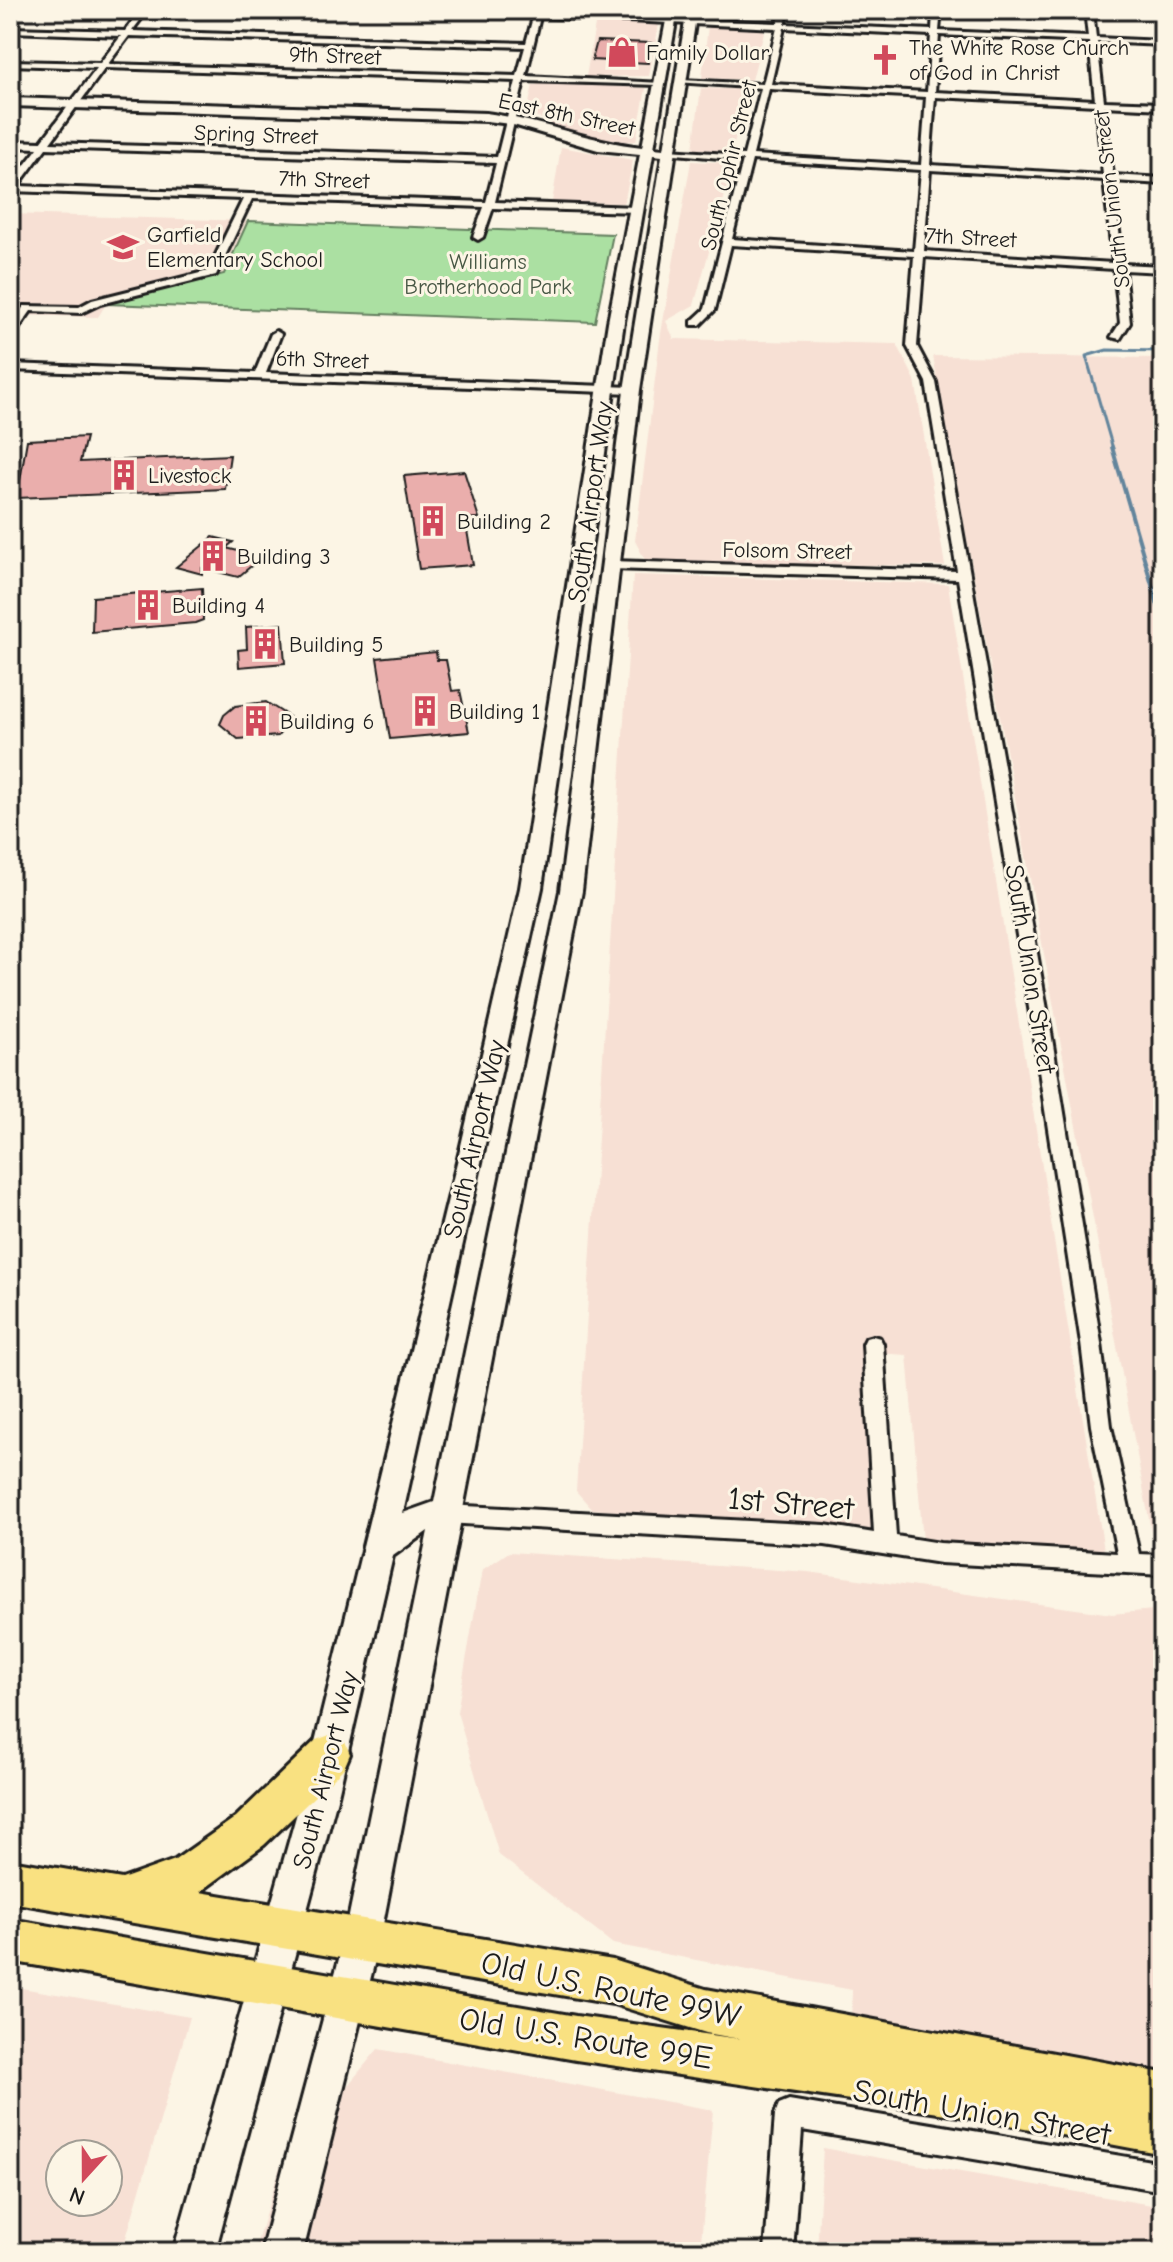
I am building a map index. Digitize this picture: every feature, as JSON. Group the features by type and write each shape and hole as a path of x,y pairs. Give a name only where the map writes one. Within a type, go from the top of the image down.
{"main road":[{"name":"South Airport Way","path":"194,2252 330,1754 473,1150 531,888 659,152 658,83 672,15"},
{"name":"South Airport Way","path":"282,2252 362,1940 571,891 610,565 619,390 637,210 681,82 692,15"},
{"name":"East 8th Street","path":"10,102 475,116 511,120 578,142 659,152"},
{"path":"379,1548 420,1518 446,1514"},
{"path":"121,1900 187,1876 199,1868 250,1831 330,1754"},
{"name":"Old U.S. Route 99W","path":"10,1881 613,1982 706,2011 1163,2096"},
{"name":"Old U.S. Route 99E","path":"10,1940 576,2038 966,2094 1163,2131"}],"street":[{"path":"11,188 144,10"},
{"path":"436,10 692,15 780,25 1163,43"},
{"name":"South Ophir Street","path":"696,323 710,310 785,10"},
{"path":"918,254 937,10"},
{"name":"South Union Street","path":"1089,10 1125,323 1116,337"},
{"path":"478,237 538,12"},
{"path":"10,30 530,45"},
{"name":"9th Street","path":"10,63 658,83"},
{"path":"681,82 1163,106"},
{"name":"Spring Street","path":"10,144 500,160"},
{"name":"East 8th Street","path":"659,152 1163,181"},
{"name":"7th Street","path":"11,188 637,210"},
{"path":"10,333 28,308 81,310 96,302 212,273 249,196"},
{"name":"7th Street","path":"728,242 1163,269"},
{"name":"South Union Street","path":"918,254 912,346 931,382 1042,1032 1091,1343 1089,1360 1102,1443 1130,1564"},
{"path":"259,376 276,334"},
{"name":"6th Street","path":"10,367 619,390"},
{"name":"Folsom Street","path":"610,565 964,575"},
{"path":"873,1344 886,1544"},
{"name":"1st Street","path":"446,1514 825,1535 940,1553 1130,1564"},
{"path":"1130,1564 1163,1565"},
{"name":"South Union Street","path":"779,2252 789,2114 1163,2177"}],"shaded area":[{"path":"596,19 659,24 649,76 586,77"},
{"path":"708,26 765,28 752,80 702,78"},
{"path":"533,85 646,88 636,141 615,142 564,130 527,112"},
{"path":"701,88 749,90 732,151 693,149"},
{"path":"561,147 633,160 624,203 552,202"},
{"path":"691,161 734,163 694,305 666,321 674,339 897,344 915,380 945,566 646,562 635,541 660,339"},
{"name":"Garfield Elementary School","path":"10,214 248,221 224,274 106,304 98,317 10,315"},
{"path":"933,356 1163,358 1163,1545 1154,1546"},
{"path":"633,575 948,584 1104,1550 923,1541 907,1355 877,1353 888,1534 592,1509 576,1491"},
{"path":"509,1552 808,1572 1112,1614 1163,1609 1163,2080 851,2027 852,1990 613,1944 499,1855 457,1712 482,1570"},
{"path":"10,1986 190,2017 122,2252 10,2252"},
{"path":"378,2049 713,2110 700,2252 254,2252 280,2167"},
{"path":"823,2148 1163,2207 1163,2252 817,2252"}],"green space":[{"name":"Williams Brotherhood Park","path":"248,221 613,234 595,322 106,304 224,274"}],"building":[{"name":"Family Dollar","path":"597,41 651,43 648,63 592,60"},
{"name":"Livestock","path":"86,437 80,462 230,455 225,489 17,498 27,440"},
{"name":"Building 2","path":"464,471 479,518 465,519 473,565 419,569 404,476"},
{"name":"Building 3","path":"213,537 233,542 226,548 262,557 238,577 202,568 202,574 176,567"},
{"name":"Building 4","path":"202,588 203,620 92,632 93,597"},
{"name":"Building 5","path":"282,624 285,663 239,667 238,650 247,649 246,627"},
{"name":"Building 1","path":"436,652 437,660 446,660 452,691 460,690 469,732 390,739 377,658"},
{"name":"Building 6","path":"266,702 291,718 278,736 238,739 220,724 224,715 235,706"}],"waterway":[{"path":"1113,449 1086,356 1107,350 1163,351"},
{"path":"1112,447 1163,623"}],"place":[{"name":"Family Dollar","path":"622,52"},
{"name":"The White Rose Church of God in Christ","path":"885,60"},
{"name":"Garfield Elementary School","path":"123,247"},
{"name":"Livestock","path":"124,475"},
{"name":"Building 2","path":"433,521"},
{"name":"Building 3","path":"213,556"},
{"name":"Building 4","path":"148,605"},
{"name":"Building 5","path":"265,644"},
{"name":"Building 1","path":"425,711"},
{"name":"Building 6","path":"256,721"}]}
